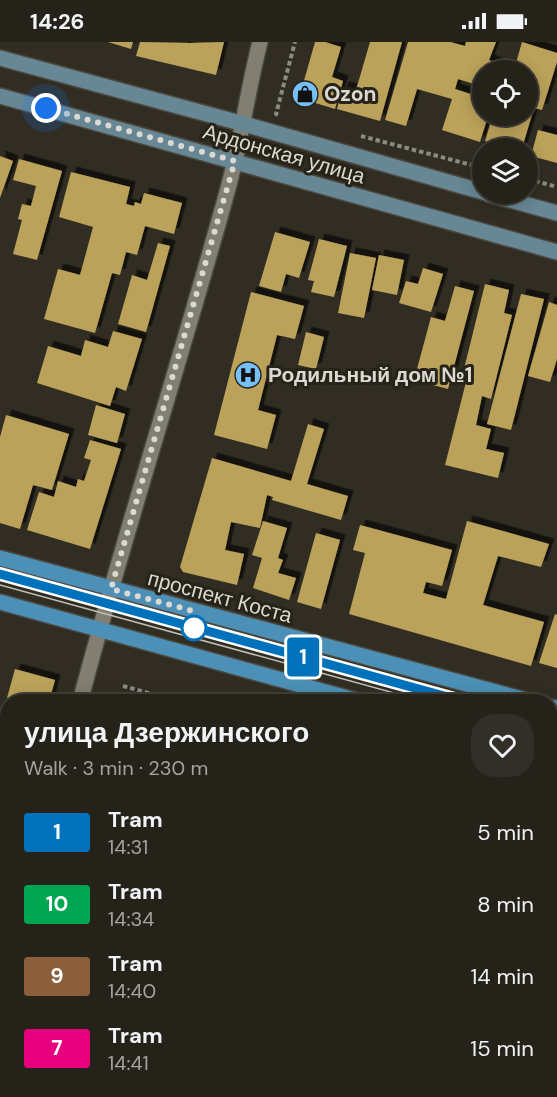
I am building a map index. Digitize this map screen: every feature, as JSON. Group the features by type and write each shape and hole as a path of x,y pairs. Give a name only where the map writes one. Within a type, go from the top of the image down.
{"main road":[{"name":"Ардонская улица","path":"0,58 472,189"},
{"name":"Ардонская улица","path":"0,96 557,252"},
{"path":"524,204 557,213"},
{"name":"проспект Коста","path":"0,558 503,694"},
{"path":"0,602 333,694"}],"street":[{"path":"82,694 235,161 260,42"}],"path":[{"path":"287,117 276,114 295,42"},
{"path":"356,135 472,165"},
{"path":"538,182 557,187"},
{"path":"123,686 152,694"}],"building":[{"path":"108,42 133,42 131,49"},
{"path":"140,42 224,42 216,75 136,56"},
{"path":"315,42 325,42 341,47 332,77 343,81 335,109 299,98"},
{"path":"370,42 402,42 380,121 337,109 343,87 356,90"},
{"path":"408,42 450,42 465,46 466,42 496,42 489,60 472,60 472,83 458,79 455,89 472,94 472,126 485,126 481,138 472,139 442,130 452,99 417,89 406,126 385,120"},
{"path":"522,42 557,53 557,62 542,110 538,109 538,60 517,60"},
{"path":"490,126 529,126 525,138 486,138"},
{"path":"538,130 557,135 557,163 538,158 538,138 536,138"},
{"path":"0,156 13,161 0,198"},
{"path":"19,159 62,171 37,260 13,254 22,220 18,219 22,204 31,206 36,186 13,180"},
{"path":"71,172 130,187 126,204 134,206 135,202 141,204 144,193 182,203 174,234 145,226 137,255 126,252 120,275 112,273 95,333 44,319 58,269 80,275 93,227 59,217"},
{"path":"275,232 310,242 299,278 286,274 281,292 259,286"},
{"path":"319,239 347,246 334,297 311,292 314,281 308,280"},
{"path":"158,243 170,246 146,332 118,324 132,275 147,280"},
{"path":"350,253 376,258 364,318 338,313"},
{"path":"379,255 404,260 397,295 372,290"},
{"path":"423,268 443,274 431,312 399,303 406,281 418,284"},
{"path":"485,284 509,290 504,313 512,315 491,399 482,396 476,425 491,429 486,449 504,453 498,478 445,465 468,374 463,373"},
{"path":"455,286 474,291 448,389 414,380 431,317 445,321"},
{"name":"Родильный дом №1","path":"251,292 304,306 295,339 277,335 258,410 276,415 267,449 214,435"},
{"path":"521,294 544,299 511,430 487,424"},
{"path":"549,302 557,305 557,359 550,382 528,376"},
{"path":"113,331 142,339 126,391 116,387 110,406 37,383 48,346 81,356 85,340 108,347"},
{"path":"306,332 324,337 316,369 298,365"},
{"path":"96,405 125,414 117,443 88,435"},
{"path":"6,415 69,434 52,490 33,485 20,529 0,523 0,437"},
{"path":"308,424 324,429 307,484 348,496 341,520 272,500 273,497 267,495 260,528 231,522 225,550 244,554 237,585 183,572 180,567 212,458 291,481"},
{"path":"90,440 121,449 90,549 27,530 39,492 54,497 58,481 76,487 78,479 84,481 91,460 84,458"},
{"path":"263,521 287,528 278,558 283,560 278,573 296,578 289,600 253,588 262,558 252,555"},
{"path":"467,521 549,544 541,567 498,556 483,605 544,622 531,666 349,614 365,553 353,550 360,525 452,550 442,586 426,582 423,593 446,599"},
{"path":"316,533 340,540 321,609 297,602"},
{"path":"555,614 557,615 557,668 539,663"},
{"path":"15,669 55,680 51,694 8,694"}],"tram line":[{"path":"0,574 437,694"},
{"name":"1","path":"0,574 437,694"},
{"path":"0,585 398,694"}],"place":[{"name":"Ozon","path":"305,94"},
{"name":"Родильный дом №1","path":"248,375"}],"route":[{"path":"46,108 235,161 111,589 193,611 194,628"}]}
